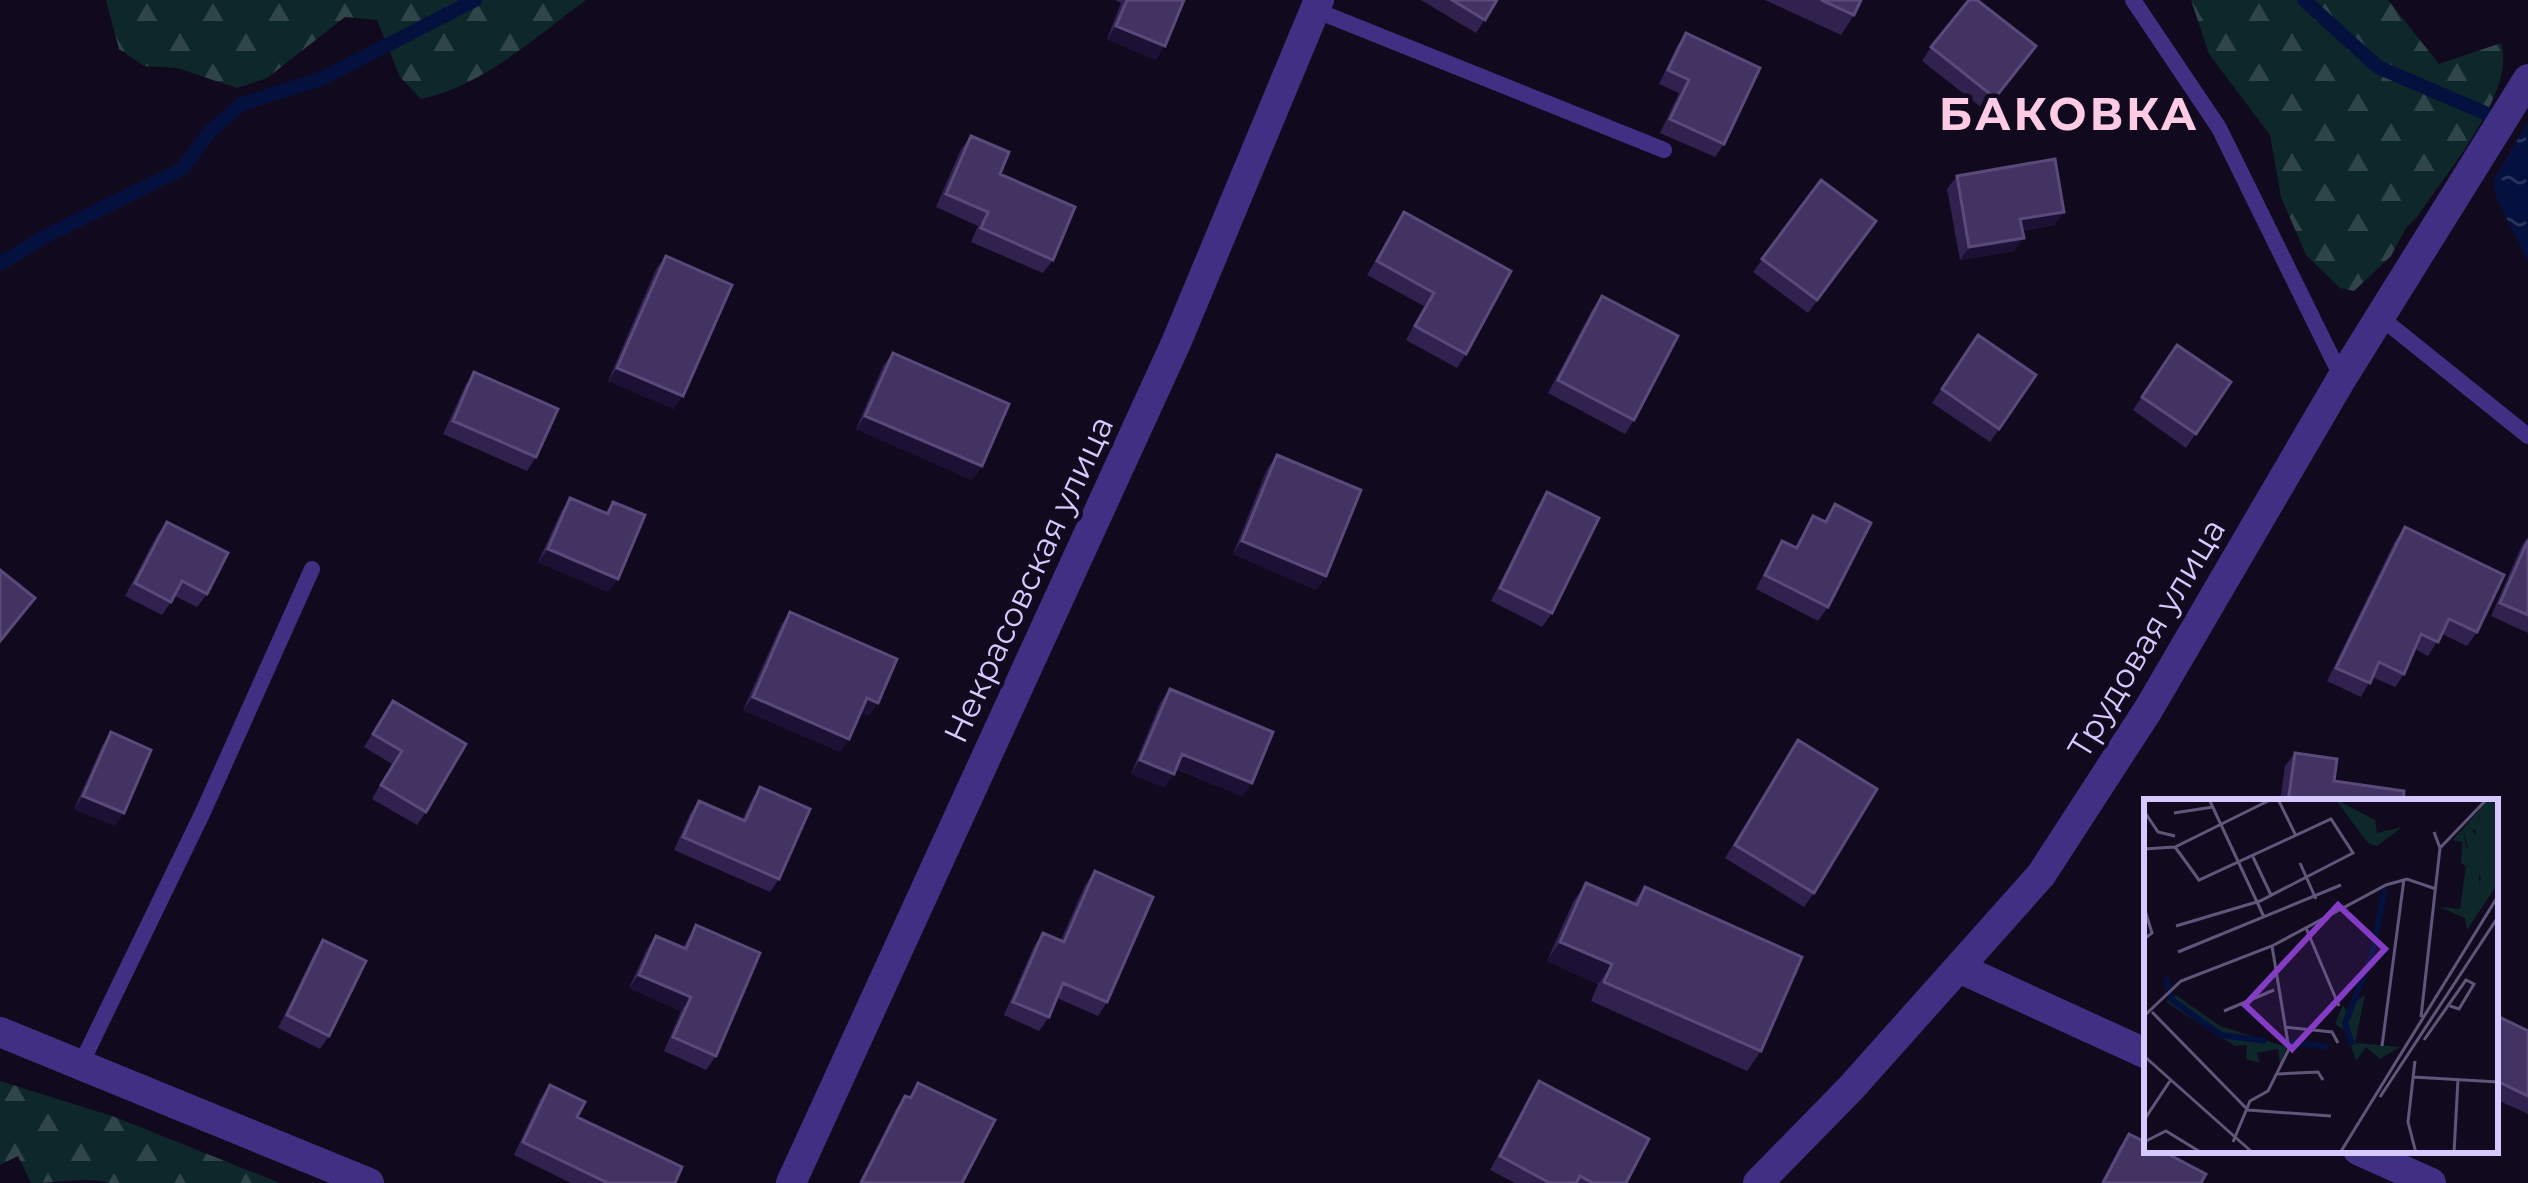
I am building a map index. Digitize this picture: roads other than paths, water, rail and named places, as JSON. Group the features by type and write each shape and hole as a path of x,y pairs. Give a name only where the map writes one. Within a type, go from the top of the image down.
{"street":[{"name":"Некрасовская улица","path":"791,1183 1176,343 1317,5"},
{"name":"Трудовая улица","path":"1758,1183 1851,1088 2041,875 2148,710 2342,379 2528,79"},
{"path":"1959,968 2144,1053"},
{"path":"0,1032 369,1183"},
{"path":"2365,1153 2431,1183"}],"lane":[{"path":"2133,0 2219,128 2342,379"},
{"path":"1317,5 1664,150"},
{"path":"2380,317 2528,436"},
{"path":"81,1064 203,812 312,569"}],"water":[{"path":"2528,122 2528,261 2493,181"}],"waterway":[{"path":"0,264 182,169 210,131 242,104 321,79 475,0"},
{"path":"2304,0 2378,67 2485,113"}],"district":[{"name":"БАКОВКА","path":"2069,113"}]}
